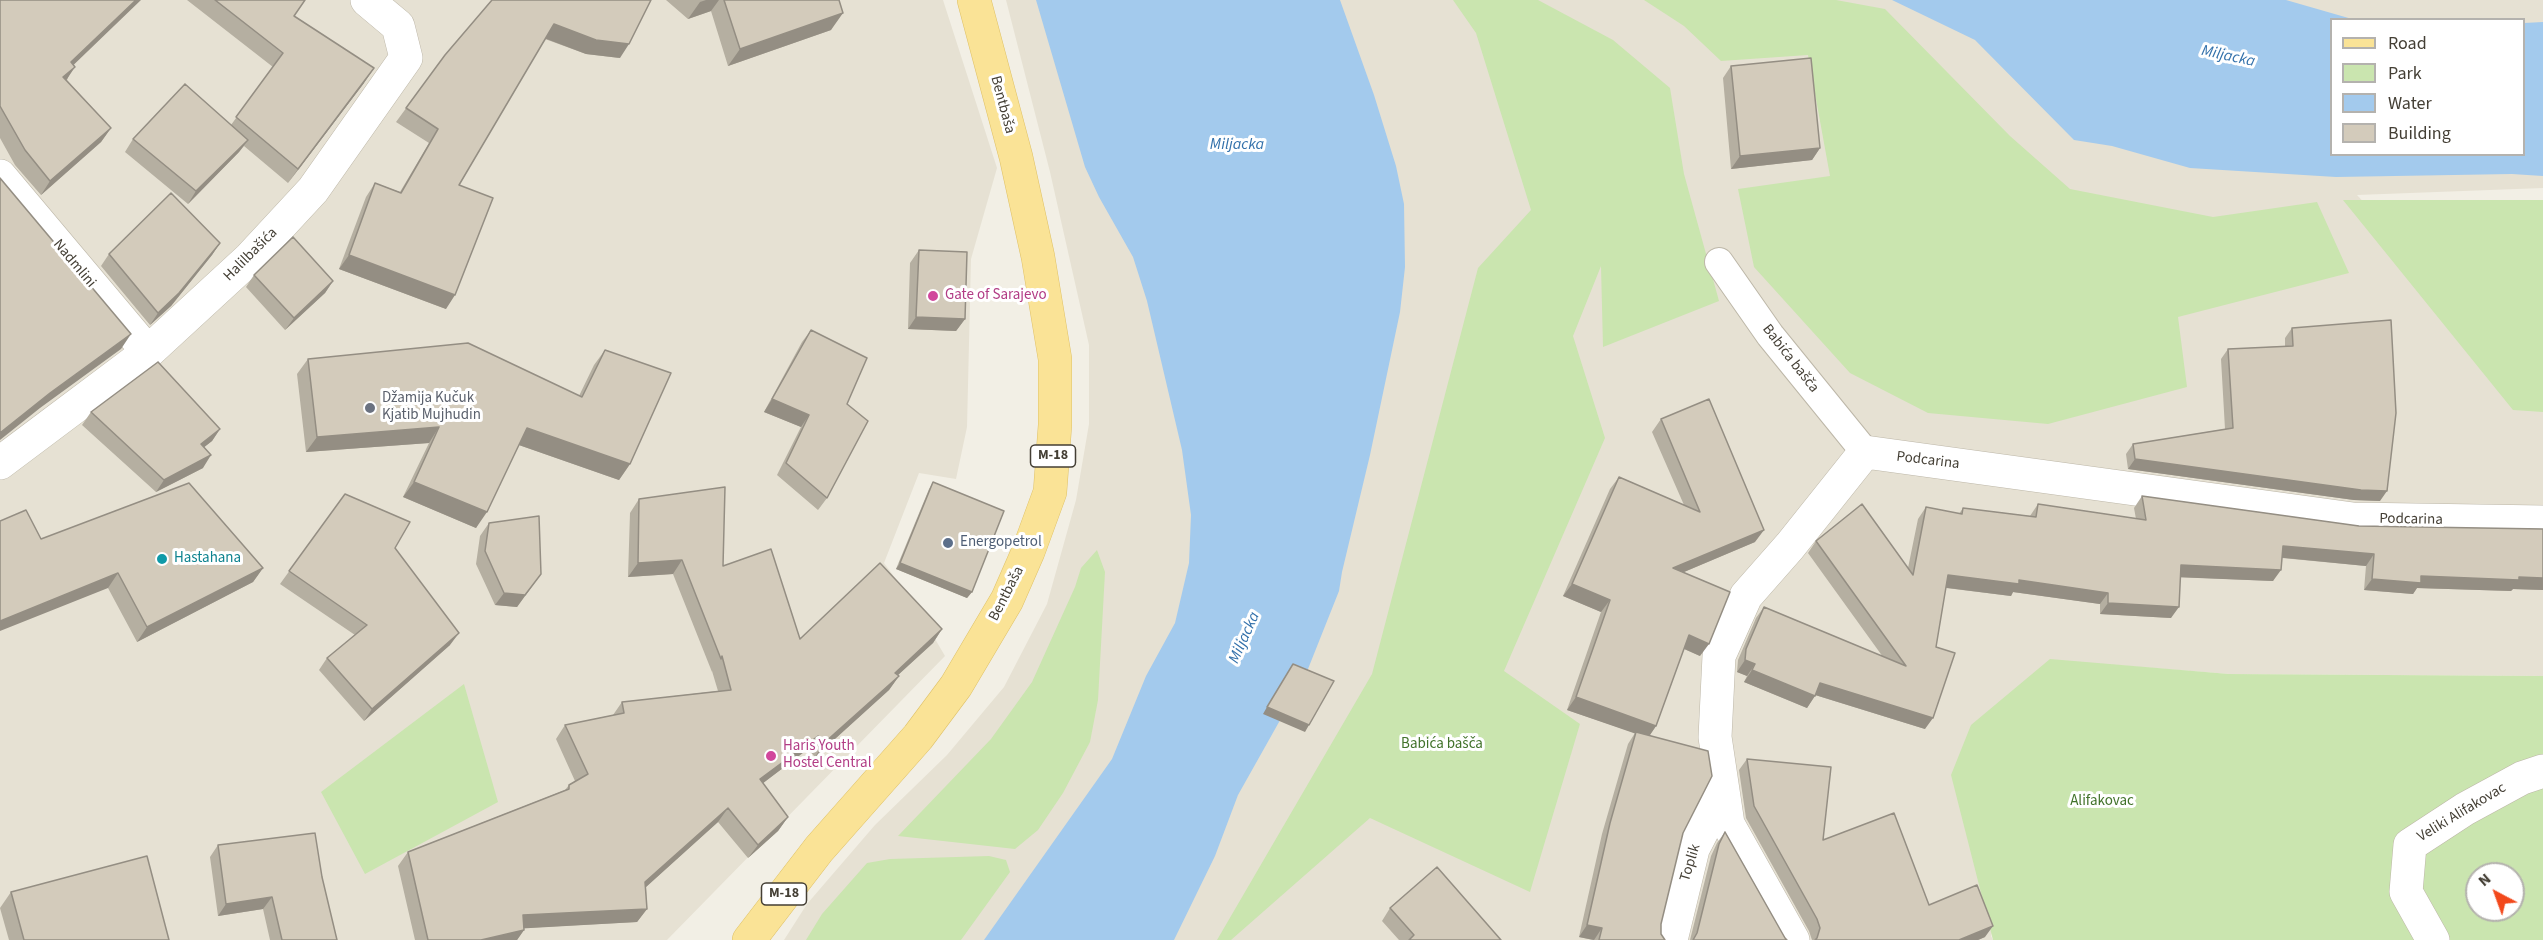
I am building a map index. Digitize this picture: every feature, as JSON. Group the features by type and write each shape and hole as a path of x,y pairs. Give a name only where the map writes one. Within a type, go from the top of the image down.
{"main road":[{"name":"Bentbaša","path":"749,940 819,849 918,737 956,686 1007,600 1050,492 1055,424 1055,359 1038,257 1018,168 974,0"}],"street":[{"name":"Halilbašića","path":"0,463 148,352 249,259 313,190 406,58 398,26 366,0"},
{"name":"Nadmlini","path":"0,176 148,352"},
{"name":"Babića bašča","path":"1719,262 1770,335 1864,453"},
{"name":"Podcarina","path":"1864,453 2353,519 2543,522"},
{"path":"1793,940 1728,824 1715,737 1719,656 1746,596 1790,546 1864,453"},
{"name":"Veliki Alifakovac","path":"2433,940 2406,892 2410,845 2464,809 2522,777 2543,771"},
{"name":"Toplik","path":"1671,940 1693,849 1723,791"}],"shaded area":[{"path":"0,0 943,0 997,168 971,259 967,427 956,479 919,473 884,563 914,603 945,656 667,940 0,940"},
{"path":"1006,0 2543,0 2543,188 2357,195 2525,376 2543,379 2543,676 2229,674 2050,660 1991,936 1993,940 784,940 807,904 875,825 947,755 1004,687 1047,604 1076,500 1089,424 1089,345 1050,172"}],"green space":[{"name":"Babića bašča","path":"1453,0 1538,0 1613,40 1670,88 1684,174 1719,301 1603,347 1601,266 1573,336 1605,438 1504,671 1580,724 1530,892 1370,818 1231,940 1217,940 1372,674 1478,268 1531,210 1476,33"},
{"path":"1644,0 1836,0 1885,9 2010,136 2070,189 2213,217 2317,202 2349,273 2178,317 2187,387 2048,424 1928,413 1850,373 1754,267 1738,189 1830,176 1808,55 1721,61 1684,26"},
{"path":"2343,200 2543,200 2543,412 2513,410"},
{"path":"1097,550 1105,572 1098,700 1090,742 1063,793 1038,830 1015,849 898,836 991,739 1032,682 1075,587 1081,568"},
{"name":"Alifakovac","path":"2050,659 2229,674 2543,676 2543,940 1993,940 1951,775 1971,725"},
{"path":"464,684 498,802 365,874 321,792"},
{"path":"989,856 1006,860 1010,872 961,940 806,940 822,914 867,863 890,859"}],"water":[{"name":"Miljacka","path":"1036,0 1340,0 1374,95 1396,166 1404,204 1405,267 1400,312 1339,591 1306,674 1238,795 1215,856 1174,940 984,940 1112,759 1146,676 1175,623 1189,563 1191,515 1182,450 1147,301 1133,257 1085,167"},
{"name":"Miljacka","path":"1892,0 2286,0 2349,18 2330,18 2330,156 2525,156 2525,23 2543,22 2543,176 2512,174 2336,177 2190,168 2112,146 2074,140 1975,40"}],"building":[{"path":"0,0 136,0 71,62 75,67 63,77 111,128 50,181 25,150 0,106"},
{"path":"215,0 305,0 294,16 374,68 298,169 236,117 283,53"},
{"path":"492,0 651,0 629,44 596,40 554,24 459,185 493,198 455,295 349,255 375,183 401,193 438,129 406,108 445,55"},
{"path":"724,0 839,0 843,13 740,49"},
{"path":"1811,58 1820,148 1740,156 1731,66"},
{"path":"185,84 248,140 196,191 133,139"},
{"path":"0,178 131,334 0,433"},
{"path":"171,193 220,243 179,293 158,313 109,254"},
{"path":"293,237 333,281 294,318 254,275"},
{"name":"Gate of Sarajevo","path":"919,250 967,252 965,319 916,317"},
{"path":"2391,320 2396,413 2387,491 2361,490 2135,459 2133,444 2233,428 2228,349 2293,346 2292,328"},
{"path":"811,330 867,358 847,404 868,421 827,498 786,463 809,415 772,399"},
{"path":"468,343 582,397 605,350 671,373 630,464 527,428 487,512 414,482 439,427 317,437 308,359"},
{"path":"158,362 220,429 201,444 211,455 164,480 91,412"},
{"path":"1709,399 1764,530 1673,568 1730,592 1709,644 1689,635 1656,726 1576,697 1610,600 1572,584 1619,477 1700,512 1661,419"},
{"name":"Energopetrol","path":"933,482 1004,511 972,592 900,563"},
{"path":"189,483 263,568 147,627 118,573 0,621 0,521 26,510 41,539"},
{"path":"725,487 723,566 771,549 800,639 880,563 942,629 895,673 899,676 824,743 818,736 760,779 788,817 758,845 728,808 645,882 647,909 523,915 524,930 481,940 428,940 408,852 569,789 569,785 588,774 565,725 624,713 622,702 731,690 722,656 721,659 682,560 638,563 639,499"},
{"path":"345,494 410,522 395,548 459,633 372,709 327,658 367,625 289,571"},
{"path":"2142,496 2359,526 2543,529 2543,578 2519,577 2519,580 2421,576 2421,583 2372,579 2374,554 2283,546 2281,570 2181,565 2179,607 2108,603 2108,593 2019,580 2019,584 1948,575 1936,647 1955,653 1933,718 1820,683 1815,696 1752,670 1755,664 1745,660 1746,649 1764,607 1906,666 1816,541 1862,504 1913,575 1926,507 1962,514 1963,508 2036,517 2038,504 2146,520"},
{"path":"539,516 541,574 525,595 504,593 485,551 489,523"},
{"path":"1293,664 1334,681 1309,725 1267,707"},
{"path":"1636,732 1708,751 1712,776 1683,833 1661,924 1661,934 1665,940 1599,940 1602,928 1587,925 1610,823"},
{"path":"1747,759 1831,767 1823,840 1894,813 1929,905 1977,885 1993,926 1959,940 1815,940 1820,928 1817,919 1754,806"},
{"path":"1725,832 1787,940 1693,940 1697,933 1719,844"},
{"path":"315,833 322,877 337,940 282,940 272,897 226,904 218,845"},
{"path":"147,856 169,940 24,940 11,892"},
{"path":"1437,867 1501,940 1409,940 1414,935 1390,908"}],"place":[{"name":"Gate of Sarajevo","path":"933,296"},
{"name":"Džamija Kučuk Kjatib Mujhudin","path":"370,408"},
{"name":"Energopetrol","path":"948,543"},
{"name":"Hastahana","path":"162,559"},
{"name":"Haris Youth Hostel Central","path":"771,756"}]}
